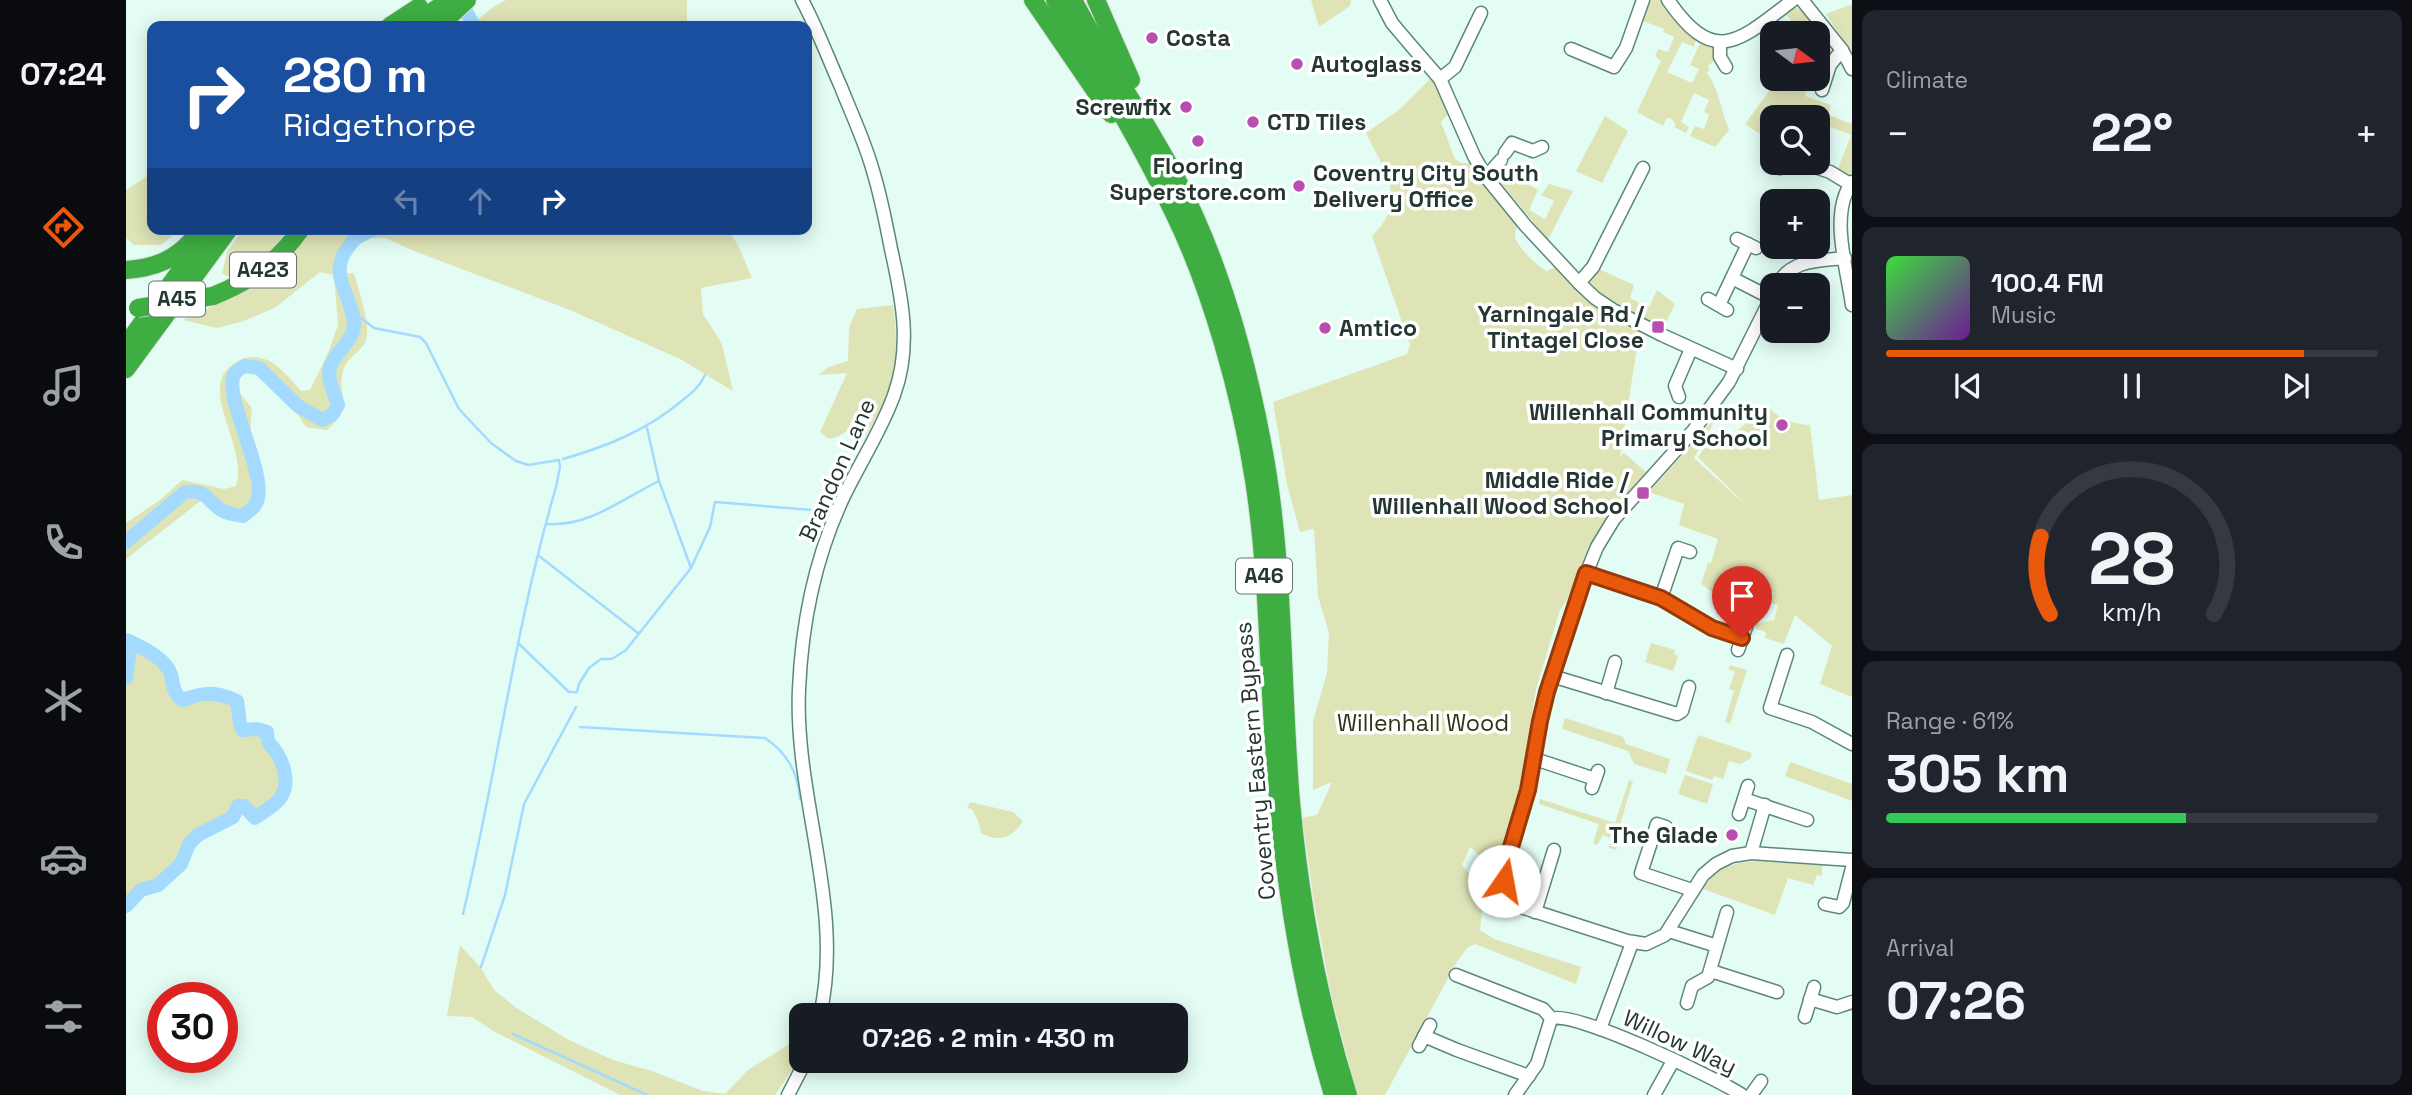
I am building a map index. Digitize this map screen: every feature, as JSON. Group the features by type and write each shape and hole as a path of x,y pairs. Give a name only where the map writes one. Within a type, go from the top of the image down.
{"highway":[{"path":"403,21 450,0"},
{"path":"417,21 433,9 467,0"},
{"path":"1033,0 1168,181"},
{"name":"Coventry Eastern Bypass","path":"1055,0 1122,114 1197,224 1220,283 1244,361 1275,521 1292,803 1304,909 1313,961 1348,1095"},
{"name":"Coventry Eastern Bypass","path":"1073,0 1168,181 1174,213 1209,301 1232,380 1254,479 1264,562 1282,844 1304,980 1333,1095"},
{"path":"1096,0 1168,181"},
{"path":"126,270 145,269 173,258 196,235"},
{"name":"A45","path":"126,345 207,235"},
{"name":"A45","path":"126,369 225,235"},
{"name":"A423","path":"132,309 213,296 250,279 282,253 296,235"}],"street":[{"name":"Brandon Lane","path":"802,0 811,21"},
{"path":"1380,0 1392,23 1440,79 1486,177 1578,283 1604,305 1737,369"},
{"path":"1571,49 1614,67 1626,48 1643,0"},
{"path":"1668,0 1696,34 1720,42 1743,35 1793,0"},
{"path":"1802,0 1842,50 1852,69"},
{"path":"1440,79 1455,67 1481,13"},
{"name":"Brandon Lane","path":"812,23 874,172 905,325 901,373 894,394 826,538 812,586 801,643 799,693 802,766 826,931 827,970 822,1003"},
{"path":"1720,42 1720,54 1726,67"},
{"path":"1830,65 1842,50"},
{"path":"1486,177 1512,143 1533,151 1542,147"},
{"path":"1578,283 1593,267 1643,167"},
{"path":"1830,172 1851,183 1844,196 1840,216 1852,305"},
{"path":"1718,305 1747,244"},
{"path":"1785,273 1800,264 1845,258"},
{"path":"1732,278 1760,291"},
{"path":"1760,321 1737,369 1703,419 1614,519 1597,547 1552,676 1540,721 1526,801 1504,876 1505,886 1521,907 1632,943 1646,944 1654,942 1669,931 1703,875 1732,856 1751,853 1852,860"},
{"path":"1679,397 1675,386 1691,349"},
{"path":"1661,598 1678,548 1690,552"},
{"path":"1586,573 1661,598 1712,628 1742,638"},
{"path":"1787,655 1770,708 1812,722 1852,744"},
{"path":"1606,693 1615,662"},
{"path":"1552,676 1677,714 1682,711 1689,687"},
{"path":"1535,760 1595,779"},
{"path":"1739,814 1748,786"},
{"path":"1744,799 1807,820"},
{"path":"1751,853 1765,806"},
{"path":"1666,827 1657,824 1641,873 1692,890"},
{"path":"1535,912 1554,850"},
{"path":"1825,904 1839,907 1843,903 1852,868"},
{"path":"1687,1003 1692,986 1705,980 1710,971 1724,911 1742,917"},
{"path":"1669,931 1717,946"},
{"name":"Willow Way","path":"1600,1029 1632,943"},
{"path":"1710,971 1777,992"},
{"name":"Willow Way","path":"1456,975 1543,1009 1552,1018 1563,1017 1600,1029 1673,1060 1742,1095"},
{"path":"1805,1017 1812,993 1837,1007 1852,1002"},
{"path":"1515,1095 1537,1064 1552,1018"},
{"path":"1424,1035 1529,1076"},
{"path":"1654,1095 1673,1060"},
{"path":"788,1095 799,1073"},
{"name":"Willow Way","path":"1751,1095 1761,1081"}],"green space":[{"path":"506,0 687,0 687,21 476,21"},
{"path":"1311,0 1351,0 1350,6 1319,27"},
{"path":"1651,0 1661,0 1682,28 1696,40 1694,47 1682,42 1667,72 1692,83 1699,69 1690,65 1700,43 1715,52 1716,59 1708,66 1707,73 1717,93 1729,130 1715,147 1690,136 1695,126 1704,129 1709,115 1704,112 1709,100 1694,93 1681,122 1689,127 1686,133 1674,127 1676,125 1672,119 1667,118 1663,126 1637,112 1661,61 1655,56 1658,49 1668,52 1674,37 1663,32 1664,29 1643,21"},
{"path":"1852,4 1852,53 1826,14"},
{"path":"1796,7 1811,21 1791,21 1785,13"},
{"name":"Willenhall Wood","path":"1431,78 1439,86 1450,112 1441,122 1455,159 1461,163 1473,163 1518,225 1515,236 1523,251 1547,271 1556,267 1640,329 1620,456 1624,453 1646,472 1613,514 1560,610 1536,689 1518,805 1503,856 1496,870 1470,847 1462,865 1484,891 1480,930 1494,939 1581,967 1576,984 1475,944 1467,948 1385,1095 1357,1095 1331,994 1302,818 1317,815 1332,782 1313,790 1313,721 1327,673 1329,633 1318,596 1314,529 1300,532 1287,484 1273,402 1407,354 1410,345 1372,236 1389,210 1390,185 1366,133 1399,110"},
{"path":"1769,91 1806,91 1805,96 1831,105 1830,110 1830,105 1760,105 1760,134 1745,124"},
{"path":"1830,115 1852,124 1852,175 1843,175 1837,172 1851,135 1830,127"},
{"path":"1605,116 1628,131 1602,183 1576,171"},
{"path":"1503,167 1538,190 1529,210 1545,219 1554,201 1541,195 1549,184 1573,191 1548,240 1498,179"},
{"path":"147,176 147,235 173,235 161,245 134,245 126,238 126,190"},
{"path":"239,235 285,235 259,263 239,275 230,277 222,273 227,252"},
{"path":"309,235 731,235 752,278 701,288 703,314 722,344 733,391 680,359 570,310 385,238 354,238 339,262 341,274 354,273 367,331 363,346 344,367 344,402 336,421 327,430 306,427 294,409 273,390 259,368 244,366 234,374 233,385 252,408 249,444 260,492 256,505 243,516 224,511 207,496 126,559 126,523 160,500 182,480 224,489 236,486 238,469 235,451 220,398 221,382 227,369 243,359 260,358 276,365 301,391 310,390 338,325 334,275 320,272 276,307 244,321 217,328 183,320 266,282"},
{"path":"1597,268 1634,285 1630,298 1649,307 1657,290 1675,304 1662,330 1615,307 1588,285"},
{"path":"893,305 895,361 892,383 886,398 863,440 857,428 829,439 820,432 847,373 818,375 829,367 848,361 849,327 857,309"},
{"path":"1731,392 1694,458 1748,507 1698,457 1717,430 1731,437 1767,404 1786,420 1810,425 1819,500 1852,495 1852,697 1820,684 1832,646 1795,615 1784,644 1765,638 1766,632 1756,629 1755,624 1774,620 1778,605 1771,603 1774,593 1750,585 1733,606 1701,584 1718,539 1679,525 1684,504 1649,492 1714,419"},
{"path":"131,642 166,665 176,694 183,700 210,694 237,701 243,729 267,732 281,764 284,783 278,797 255,818 245,806 238,806 233,817 198,835 189,844 181,864 158,885 141,890 126,906 126,647"},
{"path":"1651,643 1675,650 1674,654 1678,656 1673,671 1645,662"},
{"path":"1730,665 1747,670 1730,724 1725,722 1734,691 1729,689 1735,672 1728,669"},
{"path":"1565,718 1623,737 1626,744 1670,759 1666,774 1634,764 1628,751 1562,729"},
{"path":"1698,735 1752,753 1750,759 1740,764 1729,761 1723,779 1714,776 1712,780 1686,771"},
{"path":"1790,762 1852,784 1852,801 1785,776"},
{"path":"1685,775 1713,784 1707,804 1678,794"},
{"path":"1629,780 1633,781 1619,828 1623,830 1616,850 1609,848 1612,839 1603,835 1597,845 1593,843 1599,824 1539,804 1540,799 1615,823"},
{"path":"970,802 1013,812 1023,821 1010,835 999,838 987,836 981,833 972,809 967,808"},
{"path":"1758,861 1822,865 1822,876 1817,875 1813,885 1788,878 1775,915 1703,889 1720,871 1741,863"},
{"path":"460,945 481,968 494,990 518,1009 569,1040 613,1060 652,1071 703,1091 725,1094 748,1070 789,1044 789,1073 775,1095 620,1095 495,1032 472,1017 447,1016"}],"waterway":[{"path":"460,0 471,21"},
{"path":"126,542 185,492 204,495 219,509 243,516 254,506 259,493 257,477 234,400 232,384 235,373 244,366 259,368 298,406 322,420 332,415 338,405 330,381 330,366 350,337 354,325 341,279 341,261 354,240 362,235"},
{"path":"352,311 374,328 420,337 426,343 459,409 491,443 516,461 528,465 559,460 556,487 529,593 463,914"},
{"path":"563,459 612,442 656,420 693,391 705,375"},
{"path":"647,428 659,481 691,568"},
{"path":"547,524 562,524 591,516 659,481"},
{"path":"518,643 569,692 577,692 589,668 601,659 612,659 626,650 691,568 710,527 715,502 824,511"},
{"path":"539,556 638,633"},
{"path":"126,640 161,660 171,674 176,693 183,700 210,694 237,701 243,730 257,729 267,732 268,742 277,754 285,775 284,790 273,806 255,818 244,806 238,806 233,817 198,835 189,844 181,864 158,885 141,890 126,906"},
{"path":"126,678 131,642"},
{"path":"481,967 505,895 524,804 576,707"},
{"path":"580,727 765,738 790,764 797,780 800,799"},
{"path":"513,1034 647,1095"}],"place":[{"name":"Costa","path":"1152,38"},
{"name":"Autoglass","path":"1297,64"},
{"name":"Screwfix","path":"1186,107"},
{"name":"CTD Tiles","path":"1253,122"},
{"name":"Flooring Superstore.com","path":"1198,141"},
{"name":"Coventry City South Delivery Office","path":"1299,186"},
{"name":"Yarningale Rd / Tintagel Close","path":"1658,327"},
{"name":"Amtico","path":"1325,328"},
{"name":"Willenhall Community Primary School","path":"1782,425"},
{"name":"Middle Ride / Willenhall Wood School","path":"1643,493"},
{"name":"The Glade","path":"1732,835"}],"route":[{"path":"1504,881 1505,867 1524,808 1535,760 1547,692 1586,573 1661,598 1712,628 1742,638"}]}
